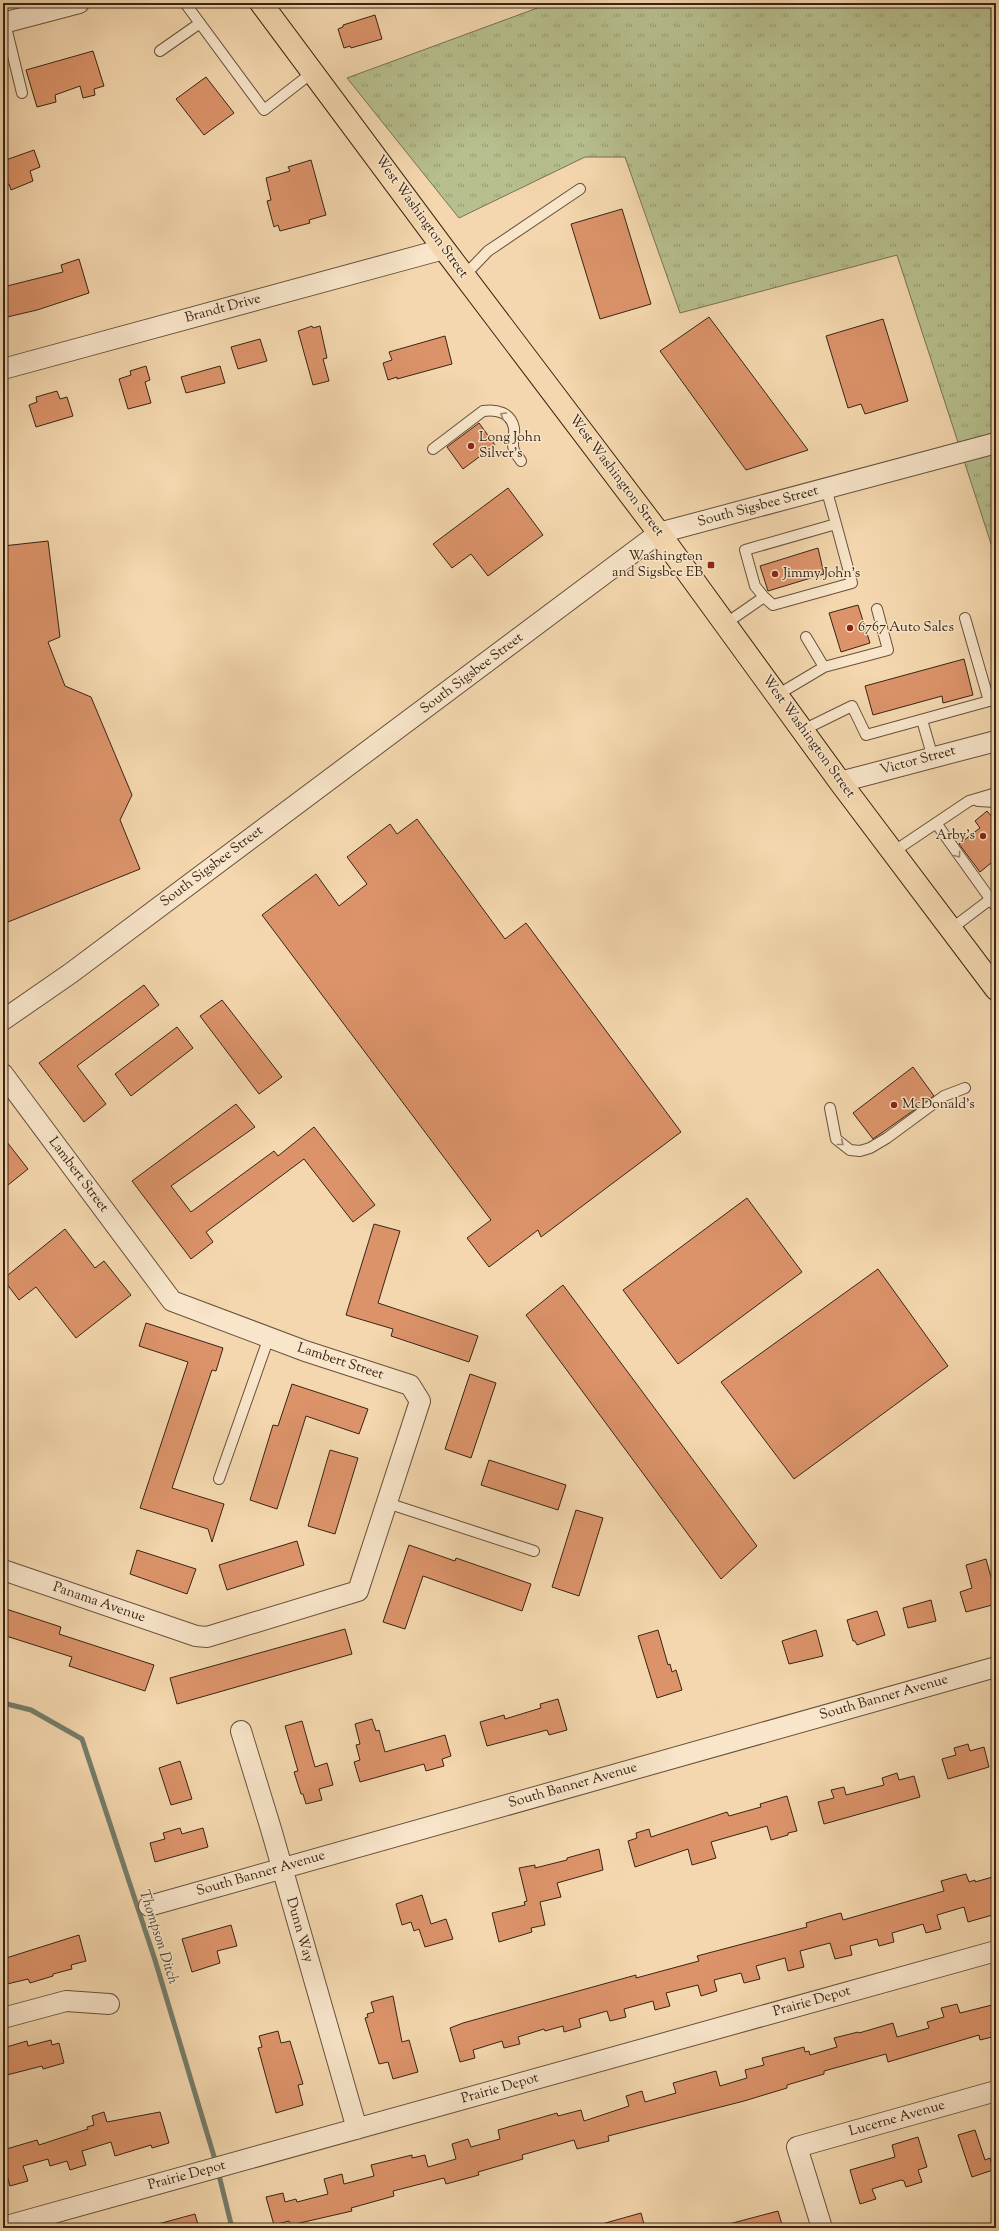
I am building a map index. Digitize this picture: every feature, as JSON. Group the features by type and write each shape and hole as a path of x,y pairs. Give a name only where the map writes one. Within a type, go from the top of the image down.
{"main road":[{"name":"West Washington Street","path":"261,3 464,276 660,534 840,782 996,989"}],"street":[{"path":"4,23 79,3"},
{"name":"Brandt Drive","path":"3,369 444,249"},
{"name":"South Sigsbee Street","path":"3,1020 71,973 660,534 996,443"},
{"name":"Victor Street","path":"840,782 933,758 995,745"},
{"name":"Lambert Street","path":"3,1074 172,1301 269,1337 410,1385 420,1401 358,1591 207,1637 196,1636"},
{"name":"Panama Avenue","path":"3,1570 196,1636"},
{"name":"South Banner Avenue","path":"149,1906 996,1667"},
{"name":"Dunn Way","path":"241,1731 271,1829 357,2129"},
{"name":"Prairie Depot","path":"3,2227 996,1951"},
{"path":"3,2018 66,2001 109,2004"},
{"name":"Lucerne Avenue","path":"822,2228 797,2147 996,2092"}],"lane":[{"path":"185,3 264,110 313,72"},
{"path":"160,51 200,22"},
{"path":"4,23 22,93"},
{"path":"464,276 488,251 580,189"},
{"path":"433,449 483,411 493,410 504,413 511,420 514,429 514,450 521,461"},
{"path":"826,488 836,524 852,583 773,605 755,586 745,550 836,524"},
{"path":"725,624 764,596"},
{"path":"777,695 824,667 888,650 877,609"},
{"path":"803,730 852,706 866,735 989,701 965,618"},
{"path":"806,637 824,667"},
{"path":"922,720 933,758"},
{"path":"893,852 969,801 996,793"},
{"path":"969,801 996,802"},
{"path":"936,823 994,900 951,929"},
{"path":"830,1108 836,1139 850,1150 860,1151 886,1138 944,1096 965,1088"},
{"path":"219,1479 269,1337"},
{"path":"387,1503 534,1551"}],"green space":[{"path":"551,3 996,3 996,559 897,255 680,313 625,157 585,157 459,218 347,78"}],"building":[{"path":"375,15 382,39 351,48 350,46 344,48 338,29 343,27 343,25"},
{"path":"93,51 104,86 94,89 95,95 83,98 80,86 55,95 56,102 37,107 26,70"},
{"path":"206,77 234,113 204,135 176,99"},
{"path":"34,150 40,167 30,171 33,181 11,190 9,184 3,186 3,161"},
{"path":"311,160 326,215 309,220 310,223 280,231 278,225 274,227 267,201 271,200 266,178 290,171 288,167"},
{"path":"622,209 651,304 600,319 571,224"},
{"path":"79,259 89,293 37,310 3,318 3,287 63,272 61,265"},
{"path":"709,317 808,450 746,470 660,351"},
{"path":"883,319 908,401 865,414 861,404 848,408 826,336"},
{"path":"312,326 313,328 320,326 327,358 323,359 329,381 313,385 298,331"},
{"path":"445,336 452,364 397,379 397,377 388,380 383,363 392,360 389,352"},
{"path":"260,339 267,361 238,369 231,347"},
{"path":"146,366 150,380 145,382 151,403 128,409 119,379 131,375 130,371"},
{"path":"220,366 225,383 186,393 181,377"},
{"path":"57,391 60,399 67,397 73,416 36,427 29,405 37,402 36,397"},
{"name":"Long John Silver's","path":"479,423 495,445 463,469 447,447"},
{"path":"508,488 543,535 488,576 471,554 452,568 433,544"},
{"path":"48,541 60,637 48,642 65,686 91,697 132,795 120,820 140,869 3,924 3,628 5,628 3,546"},
{"path":"818,548 824,574 768,591 760,566"},
{"name":"6767 Auto Sales","path":"858,605 870,643 841,652 829,613"},
{"path":"964,659 973,695 943,703 942,696 873,715 865,686"},
{"name":"Arby's","path":"987,811 996,822 996,859 980,872 959,844 980,828 975,821"},
{"path":"417,819 505,939 526,923 681,1132 541,1237 538,1230 489,1267 467,1238 491,1220 262,915 316,874 339,906 367,884 347,857 390,824 397,834"},
{"path":"144,985 159,1005 77,1066 106,1104 84,1122 39,1063"},
{"path":"222,1000 282,1077 259,1094 200,1016"},
{"path":"177,1027 193,1048 131,1096 115,1074"},
{"path":"913,1067 934,1096 873,1139 853,1113"},
{"path":"236,1104 255,1127 171,1186 191,1212 274,1151 278,1156 314,1127 375,1205 353,1222 304,1159 206,1232 213,1242 191,1259 132,1181"},
{"path":"3,1137 28,1169 3,1189"},
{"path":"747,1198 802,1272 678,1364 623,1290"},
{"path":"374,1224 400,1231 378,1303 478,1336 469,1362 391,1336 393,1329 346,1315"},
{"path":"65,1229 95,1268 104,1261 131,1295 76,1338 36,1287 19,1300 3,1279"},
{"path":"878,1269 948,1366 794,1479 721,1382"},
{"path":"563,1285 757,1546 721,1579 526,1315"},
{"path":"146,1323 223,1348 216,1371 212,1370 172,1488 224,1504 212,1542 208,1529 140,1508 188,1362 139,1346"},
{"path":"470,1374 496,1383 471,1458 445,1449"},
{"path":"292,1384 368,1409 359,1434 306,1416 277,1509 250,1500 273,1425 278,1426"},
{"path":"330,1450 358,1458 335,1534 308,1526"},
{"path":"489,1460 566,1485 558,1510 481,1485"},
{"path":"576,1510 603,1518 579,1596 552,1587"},
{"path":"297,1541 304,1565 227,1590 219,1565"},
{"path":"409,1545 455,1561 456,1558 531,1584 522,1611 423,1576 405,1629 383,1622"},
{"path":"137,1550 196,1569 187,1594 130,1574"},
{"path":"986,1559 996,1595 996,1604 966,1612 960,1592 972,1588 966,1565"},
{"path":"931,1600 936,1621 908,1628 903,1608"},
{"path":"3,1608 61,1627 59,1634 154,1665 145,1691 69,1666 72,1657 3,1635"},
{"path":"877,1611 885,1635 857,1645 855,1641 853,1641 847,1620"},
{"path":"345,1629 352,1654 177,1704 170,1678"},
{"path":"658,1630 668,1665 670,1664 672,1672 676,1670 682,1690 657,1698 638,1636"},
{"path":"816,1630 823,1656 789,1664 782,1641"},
{"path":"558,1699 567,1730 549,1735 547,1730 487,1746 480,1722 504,1715 505,1719 541,1708 540,1704"},
{"path":"372,1719 376,1731 379,1730 385,1752 445,1735 451,1756 442,1759 444,1766 426,1771 424,1764 360,1782 354,1762 360,1760 356,1745 360,1744 355,1724"},
{"path":"302,1721 315,1767 327,1763 333,1785 319,1789 322,1800 306,1804 294,1772 298,1771 285,1726"},
{"path":"968,1744 970,1751 984,1747 989,1767 948,1779 942,1759 956,1755 954,1748"},
{"path":"180,1761 192,1799 171,1805 159,1768"},
{"path":"897,1773 899,1780 914,1776 920,1797 824,1824 818,1802 834,1798 831,1790 844,1787 846,1795 884,1785 882,1778"},
{"path":"787,1796 797,1831 771,1840 767,1826 711,1842 716,1858 692,1865 688,1849 635,1867 628,1841 637,1838 636,1833 649,1829 651,1837 727,1812 729,1816 761,1807 760,1804"},
{"path":"180,1828 182,1834 203,1828 208,1847 155,1862 150,1843 165,1839 163,1833"},
{"path":"599,1849 603,1870 557,1883 561,1897 540,1902 545,1925 531,1928 532,1932 499,1942 492,1913 525,1905 524,1902 527,1901 519,1868 535,1865 535,1868 567,1860 567,1858"},
{"path":"966,1874 969,1882 975,1880 975,1882 996,1876 996,1914 968,1922 964,1907 937,1915 941,1929 926,1933 923,1924 892,1933 894,1942 879,1946 877,1939 850,1946 852,1955 835,1959 830,1943 800,1951 804,1967 788,1971 785,1958 756,1966 760,1979 744,1983 741,1973 714,1980 717,1991 701,1996 698,1985 666,1993 670,2006 655,2010 653,2001 624,2009 626,2017 610,2021 607,2011 579,2019 581,2027 564,2032 563,2026 545,2031 544,2029 518,2037 520,2044 504,2048 502,2041 473,2050 475,2058 460,2062 450,2028 463,2023 636,1975 636,1978 699,1961 697,1956 807,1927 806,1923 837,1914 841,1913 843,1920 944,1891 941,1881"},
{"path":"422,1895 431,1924 446,1919 453,1939 425,1947 419,1929 414,1931 411,1922 402,1925 396,1904"},
{"path":"231,1925 237,1946 217,1951 220,1963 192,1972 182,1939"},
{"path":"79,1935 86,1961 71,1965 72,1969 53,1974 53,1976 30,1983 28,1979 3,1985 3,1959"},
{"path":"393,1996 402,2042 409,2040 418,2072 393,2079 388,2062 379,2064 365,2018 368,2017 367,2014 374,2012 371,2002"},
{"path":"957,2004 960,2013 996,2004 996,2031 991,2032 992,2037 980,2040 979,2035 888,2062 886,2054 824,2071 824,2074 787,2085 787,2088 744,2101 608,2136 609,2141 577,2149 574,2140 522,2155 523,2159 478,2172 479,2175 446,2184 444,2178 393,2191 394,2196 351,2208 352,2211 291,2225 289,2221 274,2225 266,2197 283,2193 285,2202 296,2199 297,2202 328,2194 324,2179 342,2174 344,2184 374,2176 371,2165 412,2155 412,2158 425,2155 428,2167 456,2159 452,2144 468,2139 471,2147 500,2139 498,2130 557,2113 558,2116 581,2110 584,2121 629,2106 626,2096 642,2091 645,2102 676,2093 673,2083 716,2071 720,2086 747,2078 745,2070 764,2065 762,2058 804,2047 805,2052 809,2051 810,2055 837,2047 834,2038 859,2033 893,2023 897,2037 929,2028 927,2022 944,2017 941,2008"},
{"path":"278,2031 281,2043 290,2041 303,2084 298,2085 303,2105 276,2113 258,2048 262,2047 259,2036"},
{"path":"51,2040 52,2045 59,2043 64,2063 43,2069 42,2066 3,2076 3,2048 27,2041 28,2046"},
{"path":"104,2112 107,2122 160,2112 169,2143 152,2148 151,2145 115,2156 111,2142 82,2151 86,2165 70,2170 67,2161 50,2166 48,2159 23,2166 28,2181 10,2186 3,2161 3,2150 37,2140 39,2145 88,2129 87,2127 94,2125 92,2116"},
{"path":"975,2130 985,2160 990,2158 993,2170 972,2177 958,2135"},
{"path":"918,2137 927,2167 918,2170 922,2182 906,2187 904,2181 901,2180 872,2189 876,2199 860,2204 850,2170 895,2157 892,2145"},
{"path":"778,2211 783,2228 730,2228 729,2224"},
{"path":"641,2213 645,2228 602,2228 602,2224"},
{"path":"195,2214 199,2228 159,2228 158,2224"}],"waterway":[{"name":"Thompson Ditch","path":"3,1703 31,1710 82,1739 155,1960 216,2163"},
{"name":"Thompson Ditch","path":"218,2171 232,2228"}],"place":[{"name":"Long John Silver's","path":"471,446"},
{"name":"Washington and Sigsbee EB","path":"711,565"},
{"name":"Jimmy John's","path":"775,574"},
{"name":"6767 Auto Sales","path":"850,628"},
{"name":"Arby's","path":"983,836"},
{"name":"McDonald's","path":"894,1105"}]}
